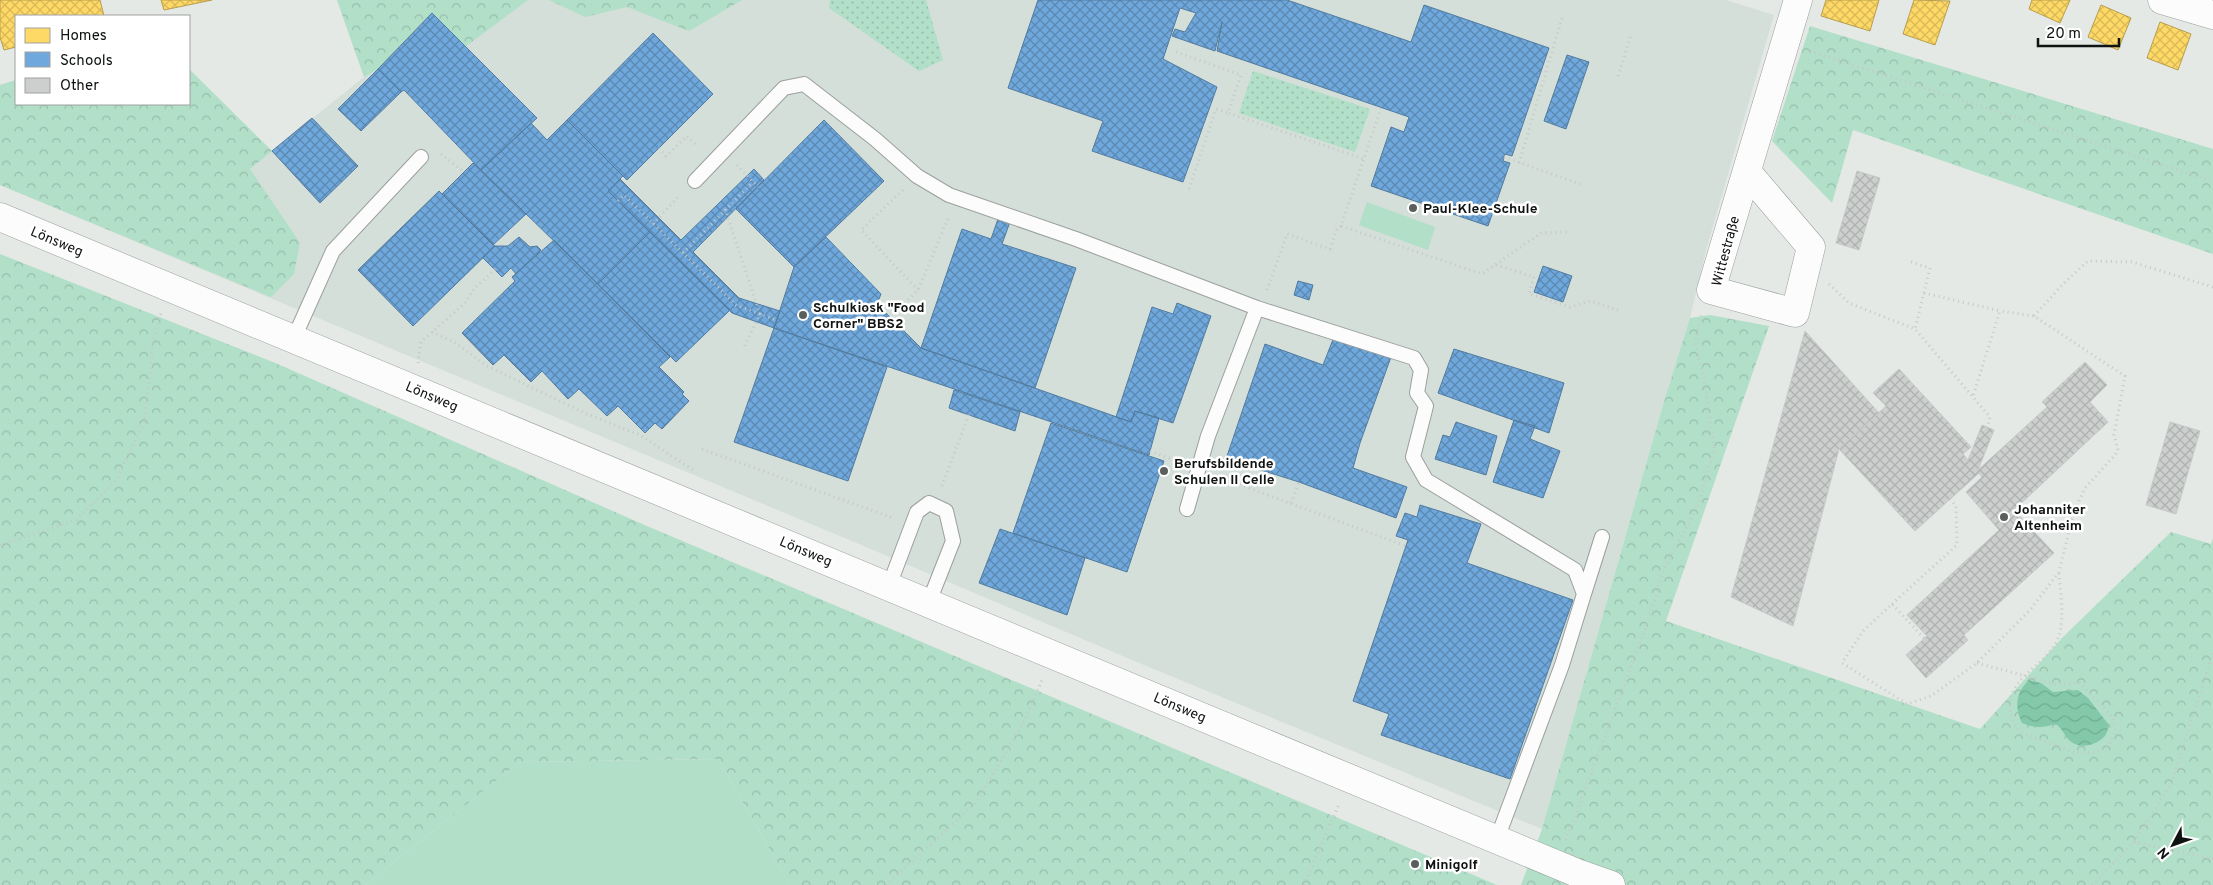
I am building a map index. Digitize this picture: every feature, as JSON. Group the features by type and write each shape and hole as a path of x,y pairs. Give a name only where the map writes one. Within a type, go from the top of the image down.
{"street":[{"name":"Wittestraße","path":"1748,173 1811,247 1795,313 1712,290 1798,0"},
{"path":"2162,0 2213,15"},
{"name":"Lönsweg","path":"0,217 1611,885"}],"lane":[{"path":"695,181 784,88 804,84 875,138 918,176 956,198 1076,239 1257,308 1414,358 1421,370 1417,393 1426,406 1413,457 1426,480 1575,570 1584,594"},
{"path":"294,338 333,251 421,157"},
{"path":"1187,509 1208,436 1257,308"},
{"path":"889,586 917,512 929,503 946,511 953,541 929,602"},
{"path":"1497,839 1562,665 1602,537"}],"path":[{"path":"1519,162 1563,15"},
{"path":"1618,76 1631,35"},
{"path":"1786,43 2213,181"},
{"path":"1176,52 1241,74 1228,113"},
{"path":"1259,287 1267,290 1288,234 1330,249 1337,229 1341,226 1381,108"},
{"path":"1190,189 1216,109 1364,159"},
{"path":"659,148 666,156 687,136 714,161"},
{"path":"724,151 758,187"},
{"path":"421,157 440,154 464,172"},
{"path":"1504,157 1583,185"},
{"path":"918,176 861,230 918,290"},
{"path":"653,224 695,181"},
{"path":"682,253 753,182"},
{"path":"618,201 624,195 736,305 776,320"},
{"path":"891,318 918,290 956,198"},
{"path":"725,209 760,314 744,347"},
{"path":"1341,226 1482,274 1541,233 1567,232"},
{"path":"2034,316 2062,284 2088,261 2132,262 2213,288"},
{"path":"1911,262 1930,268 1916,329"},
{"path":"1807,263 1849,302 1916,329 1990,417 1987,428"},
{"path":"1496,265 1534,277 1528,294 1570,307 1591,301 1618,310"},
{"path":"408,386 421,354 421,342 466,302 472,291 494,269"},
{"path":"0,544 76,520 115,482 144,422 154,337 167,286"},
{"path":"1557,864 1646,627 1665,567 1698,505 1714,450 1705,382 1695,342 1703,309 1712,290"},
{"path":"1924,294 2000,311 2034,316 2125,376 2114,435 2118,450 2116,455 2085,488 2074,511 2059,572 2061,623 2056,644 2024,677 2008,701 2013,723 2019,732 2074,752 2094,753 2109,745 2116,731 2113,718 2080,683 2055,684 2024,677 1977,663"},
{"path":"1973,396 2000,311"},
{"path":"432,332 454,342 487,366 588,414 640,435 693,470"},
{"path":"935,506 969,414"},
{"path":"702,449 912,524"},
{"path":"1150,451 1406,546"},
{"path":"1291,503 1299,482"},
{"path":"1950,499 1956,506 1957,545 1863,631 1842,663 1907,704 1931,696 1977,663 2030,610 2059,572"},
{"path":"1892,604 1924,638"},
{"path":"2092,885 2134,842 2171,784 2213,653"},
{"path":"886,885 976,803 1025,720 1053,654"},
{"path":"1304,885 1350,778"},
{"path":"2134,842 2213,859"}],"shaded area":[{"name":"Berufsbildende Schulen II Celle","path":"337,0 1726,0 1774,15 1706,250 1690,318 1665,398 1542,829 1144,665 0,185 0,85 15,80 15,105 190,105 190,70 272,151 364,77"}],"green space":[{"path":"337,0 528,0 465,47 432,13 378,69 364,77"},
{"path":"549,0 742,0 689,31 627,7 585,17"},
{"path":"830,0 926,0 943,60 919,71 829,8"},
{"path":"1810,26 2213,149 2213,254 1853,130 1832,203 1772,141"},
{"path":"190,70 272,151 250,169 300,243 294,274 271,297 0,185 0,85 15,80 15,105 190,105"},
{"path":"1253,71 1370,109 1355,152 1239,113"},
{"path":"1367,202 1435,227 1428,250 1359,225"},
{"path":"0,254 273,362 647,526 1497,885 790,885 718,759 520,762 365,885 0,885"},
{"path":"1710,315 1769,326 1666,621 1980,729 2062,638 2171,532 2211,544 2213,538 2213,885 1521,885 1542,829 1665,398 1690,318"},
{"path":"718,759 790,885 365,885 520,762"}],"water":[{"path":"2029,680 2041,683 2053,692 2078,690 2088,698 2109,725 2105,736 2096,743 2081,746 2066,737 2055,724 2039,727 2022,723 2017,706 2021,690"}],"building: Homes":[{"path":"0,0 100,0 104,15 15,15 15,47 4,50 0,37"},
{"path":"161,0 212,0 164,10"},
{"path":"1826,0 1879,0 1870,31 1821,16"},
{"path":"1914,0 1950,1 1935,45 1903,34"},
{"path":"2032,0 2070,0 2060,23 2029,9"},
{"path":"2101,5 2131,18 2118,50 2088,37"},
{"path":"2160,22 2191,34 2178,70 2147,58"}],"building: Schools":[{"path":"1038,0 1287,0 1411,42 1424,5 1549,48 1512,156 1505,154 1503,161 1510,163 1488,226 1371,186 1391,127 1404,132 1409,117 1217,51 1222,22 1215,51 1172,36 1175,29 1185,32 1196,13 1180,8 1163,59 1217,87 1183,182 1092,151 1103,121 1008,88"},
{"path":"432,13 537,118 481,170 404,90 401,92 378,69"},
{"path":"653,33 713,94 627,180 567,120"},
{"path":"1567,55 1589,62 1566,129 1544,121"},
{"path":"378,69 401,92 361,131 338,109"},
{"path":"312,118 358,166 320,203 272,151"},
{"path":"567,120 623,176 608,191 650,232 598,284 481,170 531,123 547,140"},
{"path":"824,120 884,181 794,267 736,209"},
{"path":"473,163 526,214 493,245 442,194"},
{"path":"754,169 764,180 693,252 739,298 780,311 774,328 732,313 608,191 620,179 681,240"},
{"path":"439,191 495,246 413,326 358,270"},
{"path":"998,219 1010,222 1002,244 1076,268 1035,388 921,348 962,229 991,239"},
{"path":"650,232 730,310 676,362 598,284"},
{"path":"519,237 530,247 537,246 541,250 516,274 511,268 502,277 483,258 495,246 508,246"},
{"path":"826,237 881,294 877,304 921,348 1131,422 1135,411 1159,418 1149,455 774,328 794,267"},
{"path":"554,240 670,357 659,367 684,392 682,394 689,401 662,429 655,423 645,433 618,406 607,416 579,389 568,399 542,371 531,382 504,355 493,365 462,333 515,281 512,277"},
{"path":"1543,266 1572,276 1563,302 1534,292"},
{"path":"1298,281 1313,285 1309,300 1294,295"},
{"path":"1177,303 1211,316 1173,423 1135,411 1131,422 1116,417 1152,307 1173,314"},
{"path":"774,328 887,367 848,481 734,442"},
{"path":"1334,337 1391,357 1353,468 1407,487 1396,518 1299,482 1226,459 1265,344 1323,365"},
{"path":"1454,349 1564,383 1549,433 1438,393"},
{"path":"954,390 1020,412 1015,431 949,408"},
{"path":"1514,420 1535,426 1530,439 1560,451 1543,498 1493,482"},
{"path":"1456,422 1497,436 1486,475 1435,459 1443,435 1450,437"},
{"path":"1051,423 1164,461 1127,572 1013,533"},
{"path":"1420,505 1481,524 1467,563 1573,600 1510,779 1381,735 1389,714 1353,701 1408,540 1396,536 1405,513 1417,517"},
{"path":"1000,529 1085,558 1067,615 979,583"}],"building: Other":[{"path":"1857,171 1880,178 1859,250 1836,243"},
{"path":"1805,331 1879,413 1839,449 1793,626 1731,597"},
{"name":"Johanniter Altenheim","path":"2085,362 2107,385 2090,402 2108,422 2014,510 2054,553 1964,635 1968,640 1926,678 1906,655 1927,636 1907,615 1999,530 1966,492 1982,477 1979,473 1915,531 1839,449 1886,406 1873,393 1899,369 1971,447 1963,454 1968,460 1982,425 1994,430 1978,470 2047,407 2042,402"},
{"path":"2170,422 2200,431 2176,514 2146,505"}],"place":[{"name":"Paul-Klee-Schule","path":"1413,208"},
{"name":"Schulkiosk \"Food Corner\" BBS2","path":"803,315"},
{"name":"Berufsbildende Schulen II Celle","path":"1164,471"},
{"name":"Johanniter Altenheim","path":"2004,517"},
{"name":"Minigolf","path":"1415,864"}]}
